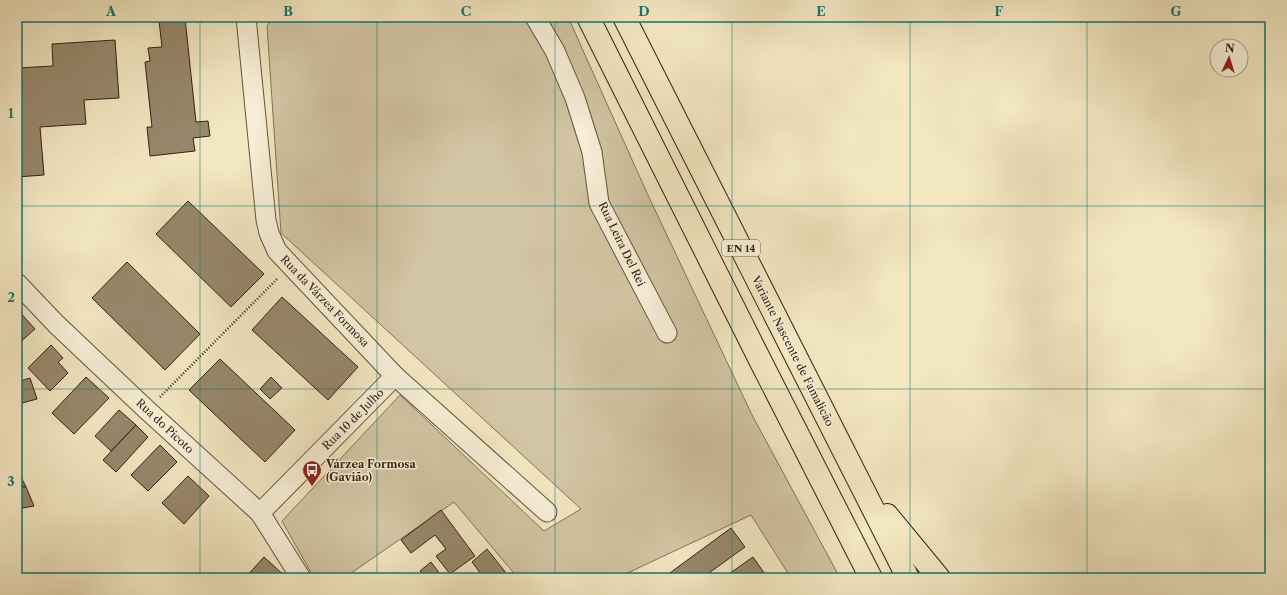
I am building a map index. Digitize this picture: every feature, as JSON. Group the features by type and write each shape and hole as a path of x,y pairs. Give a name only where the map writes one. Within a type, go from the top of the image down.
{"highway":[{"name":"EN 14","path":"588,17 871,578"},
{"name":"Variante Nascente de Famalicão","path":"624,17 908,578"},
{"path":"858,480 939,578"}],"street":[{"name":"Rua da Várzea Formosa","path":"246,17 266,220 269,234 277,251 395,376 547,512"},
{"name":"Rua Leira Del Rei","path":"535,17 555,50 575,98 592,152 600,203 667,334"},
{"name":"Rua do Picoto","path":"17,283 56,324 147,410 260,513 301,578"},
{"name":"Rua 10 de Julho","path":"260,513 395,376"}],"path":[{"path":"147,410 290,266"}],"shaded area":[{"path":"273,17 568,17 647,193 752,415 840,578 791,578 751,515 617,578 518,578 454,502 344,578 314,578 282,521 400,395 544,531 581,509 281,233 267,26"}],"building":[{"path":"185,18 196,122 208,121 210,136 193,138 195,151 150,156 147,127 152,127 145,62 150,61 148,48 162,47 159,21"},
{"path":"115,40 119,98 84,100 86,124 40,127 44,175 17,177 17,68 53,66 52,44"},
{"path":"188,201 264,274 231,307 156,234"},
{"path":"127,262 200,334 165,370 92,298"},
{"path":"282,297 358,367 328,400 252,330"},
{"path":"17,309 35,329 17,345"},
{"path":"51,345 63,358 58,362 68,373 50,391 28,368"},
{"path":"220,359 295,430 265,462 189,390"},
{"path":"86,377 109,398 74,434 52,413"},
{"path":"271,377 282,388 270,399 260,389"},
{"path":"30,378 37,399 22,403 17,382"},
{"path":"17,387 22,403 17,405"},
{"path":"119,410 136,425 111,451 95,436"},
{"path":"136,425 148,437 116,472 103,460"},
{"path":"160,445 177,462 148,491 131,475"},
{"path":"17,469 26,487 17,487"},
{"path":"188,476 209,496 184,524 162,503"},
{"path":"17,487 26,487 34,506 17,509"},
{"path":"441,510 475,556 450,574 436,556 446,549 435,535 411,553 401,540"},
{"path":"731,528 745,547 709,573 713,578 663,578"},
{"path":"487,549 510,578 484,578 472,562"},
{"path":"264,557 287,578 245,578"},
{"path":"753,557 767,577 723,578"},
{"path":"431,562 443,578 426,578 420,571"}],"place":[{"name":"Várzea Formosa (Gavião)","path":"312,487"}]}
